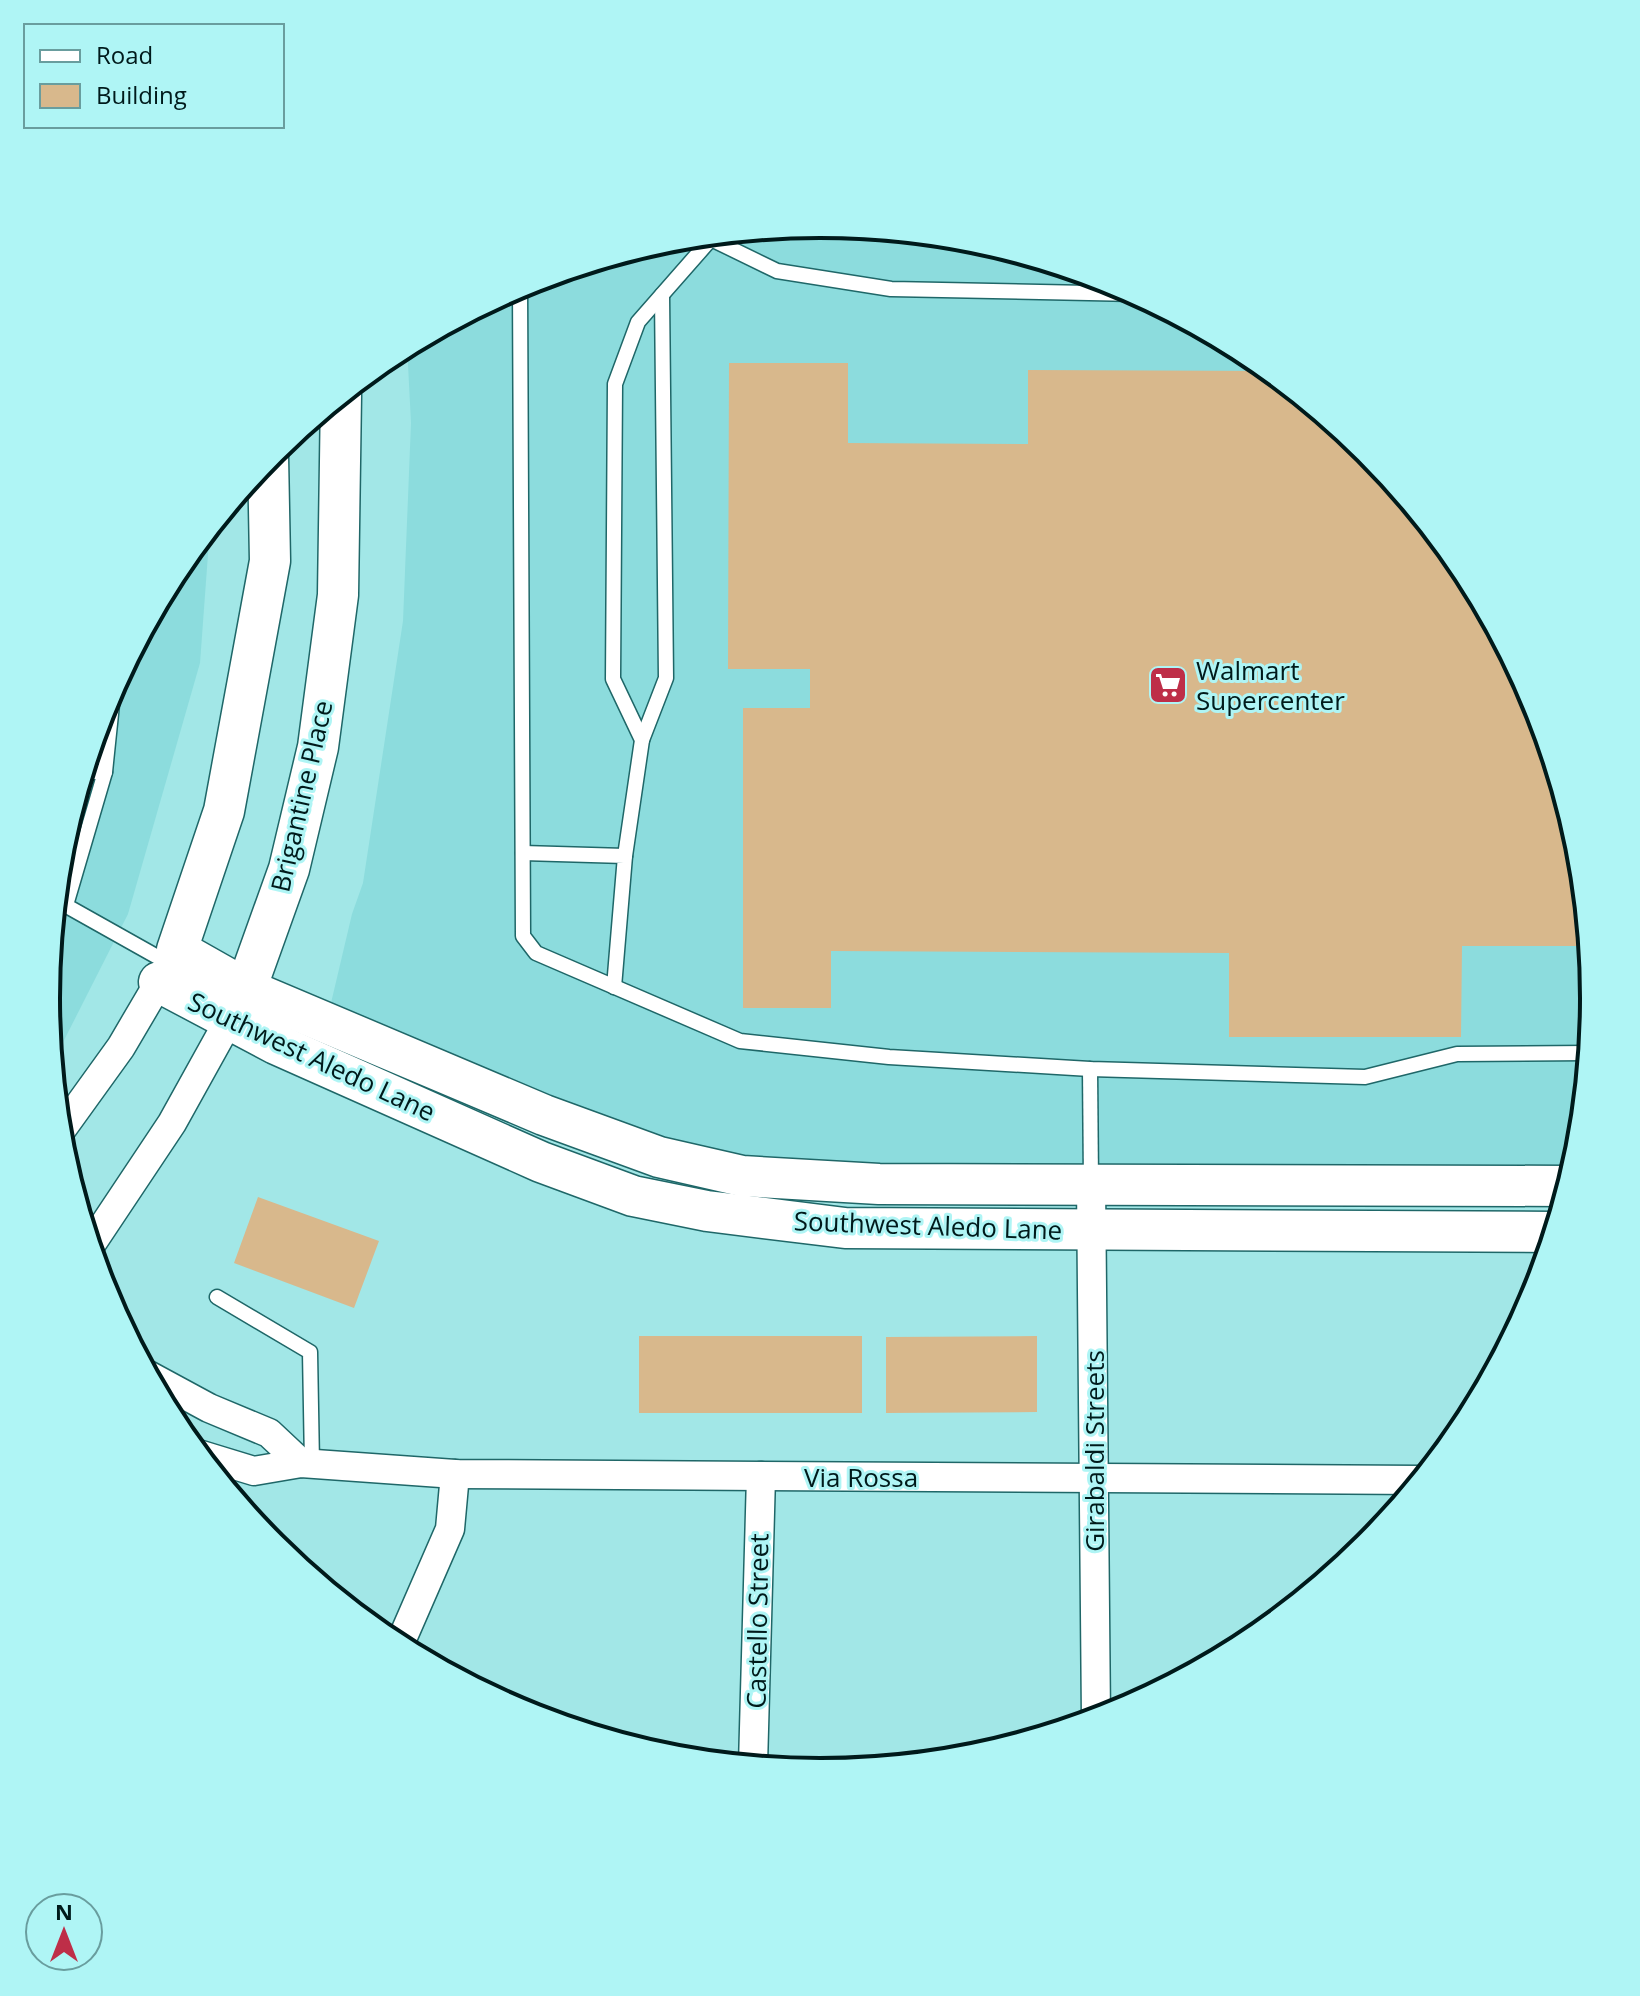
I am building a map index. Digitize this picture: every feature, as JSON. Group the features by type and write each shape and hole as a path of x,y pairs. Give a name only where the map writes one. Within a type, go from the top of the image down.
{"street":[{"name":"Brigantine Place","path":"98,1234 172,1123 238,1004 289,869 318,747 338,595 341,409"},
{"path":"70,1117 121,1047 169,965 224,811 270,561 268,476"},
{"name":"Southwest Aledo Lane","path":"169,965 238,1004 659,1157 742,1176 879,1184 1556,1186"},
{"name":"Southwest Aledo Lane","path":"238,1004 276,1044 541,1162 633,1196 707,1211 845,1228 1543,1232"},
{"name":"Girabaldi Streets","path":"1091,1183 1096,1706"},
{"path":"166,1385 209,1408 269,1433 307,1464"},
{"name":"Via Rossa","path":"216,1459 254,1471 307,1464 455,1474 1407,1480"},
{"path":"404,1634 450,1529 455,1474"},
{"name":"Castello Street","path":"753,1754 761,1476"}],"lane":[{"path":"722,245 777,271 891,289 1104,293"},
{"path":"642,740 613,679 615,384 638,322 699,249"},
{"path":"614,987 625,856 642,740 666,678 662,295"},
{"path":"520,300 523,936 536,953 740,1041 889,1057 1090,1069 1365,1077 1457,1054 1577,1053"},
{"path":"71,872 105,772 109,729"},
{"path":"95,772 105,772"},
{"path":"523,853 625,856"},
{"path":"66,906 169,965"},
{"path":"1090,1069 1091,1183"},
{"path":"217,1297 310,1352 307,1464"}],"shaded area":[{"path":"770,240 870,240 968,253 1017,264 1064,278 1156,316 1242,366 1321,427 1391,497 1423,535 1478,618 1522,707 1554,801 1573,899 1578,948 1578,1048 1561,1165 880,1164 744,1156 664,1137 550,1096 331,1003 352,914 363,883 403,621 411,423 408,360 484,316 576,278 623,264 721,245"},
{"path":"209,547 200,663 128,914 62,1045 62,948 75,850 86,801 100,754 138,662 162,618"}],"building":[{"name":"Walmart Supercenter","path":"729,363 848,363 848,443 1028,444 1028,370 1249,371 1321,427 1391,497 1423,535 1478,618 1502,662 1540,754 1565,850 1578,946 1462,946 1461,1037 1229,1037 1229,953 831,951 831,1008 743,1008 743,708 810,708 810,669 728,669"},
{"path":"258,1197 379,1241 354,1308 234,1263"},
{"path":"639,1336 862,1336 862,1413 639,1413"},
{"path":"1037,1336 1037,1412 886,1413 886,1337"}],"place":[{"name":"Walmart Supercenter","path":"1168,685"}]}
